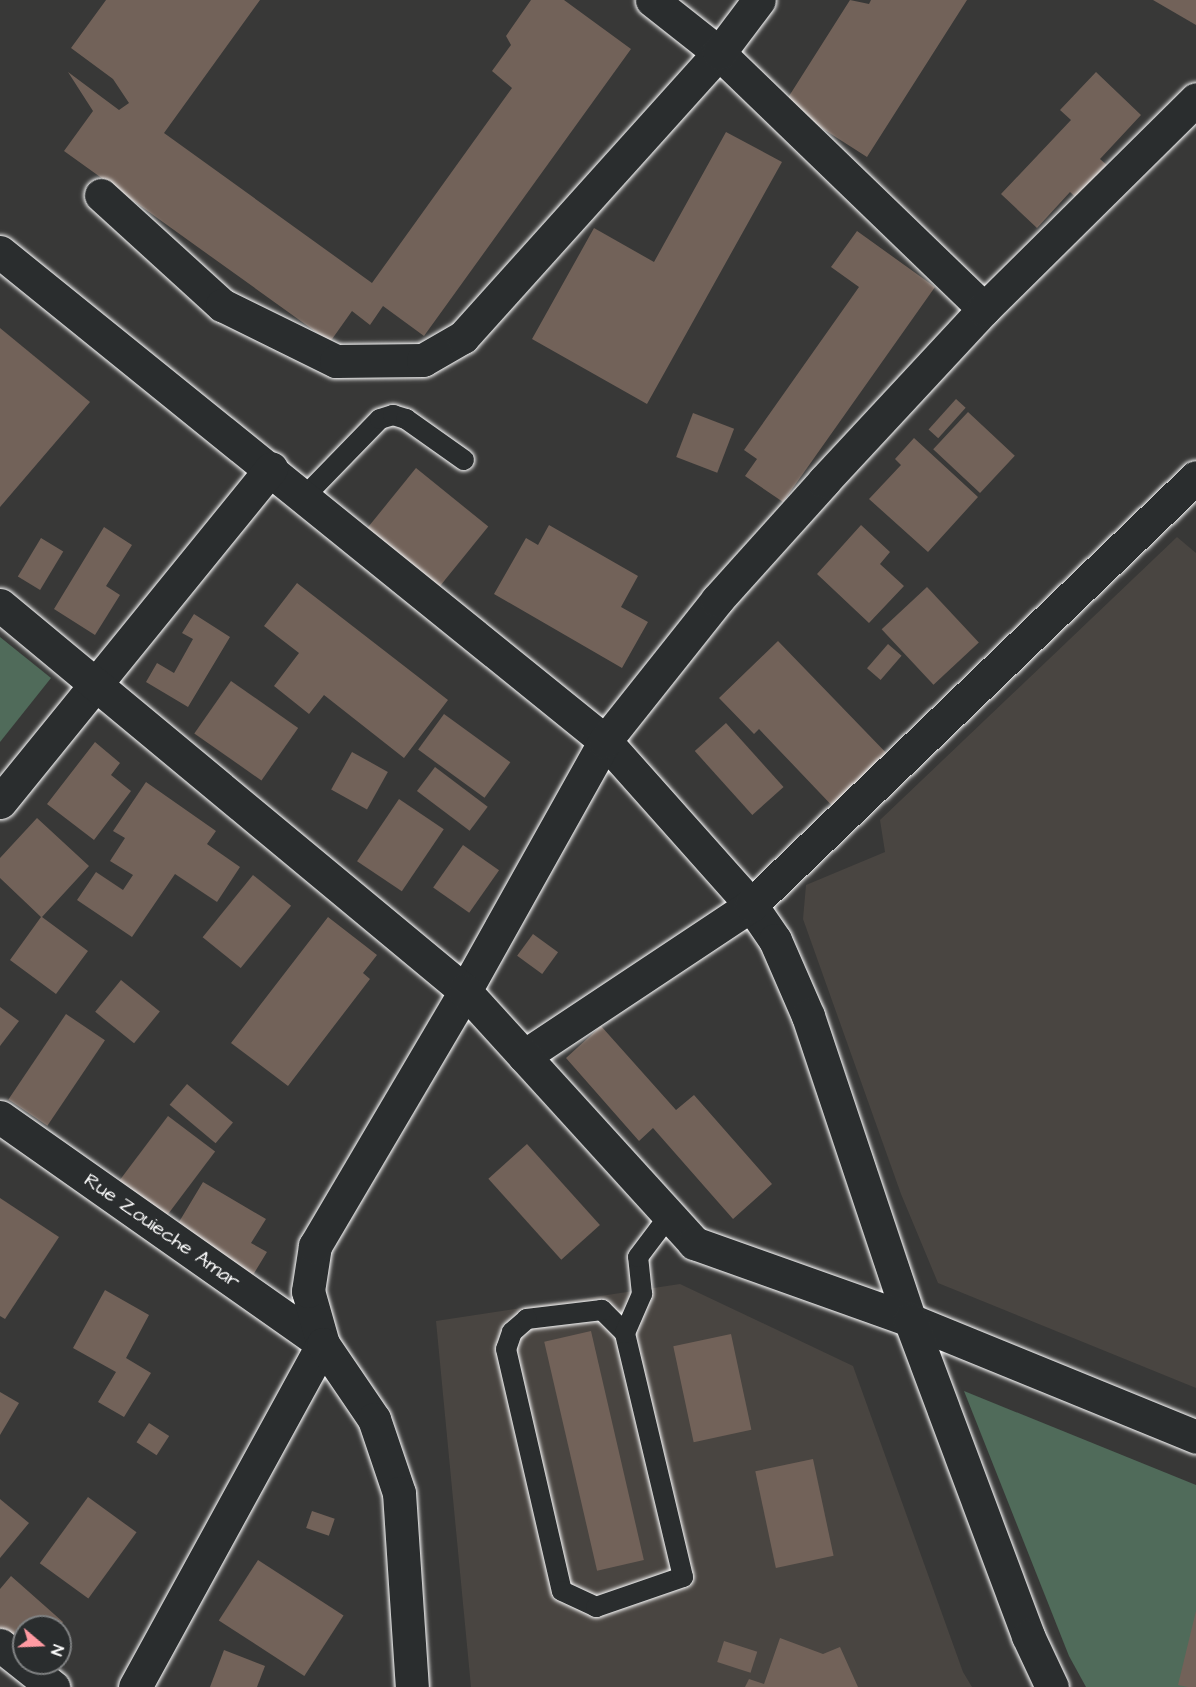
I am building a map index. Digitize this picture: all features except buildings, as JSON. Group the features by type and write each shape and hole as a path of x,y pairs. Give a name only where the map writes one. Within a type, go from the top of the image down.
{"street":[{"path":"652,0 719,53 984,309"},
{"path":"101,195 222,305 336,361 423,360 463,337 719,53 759,0"},
{"path":"412,1687 399,1493 374,1419 323,1344 308,1291 315,1246 465,991 605,741 717,600 984,309 1196,99"},
{"path":"0,252 271,468 605,741 751,905 775,940 808,1016 910,1320 1028,1636 1052,1687"},
{"path":"0,802 271,468"},
{"path":"524,1056 751,905 1196,477"},
{"path":"0,605 465,991 694,1243 910,1320 1196,1437"},
{"name":"Rue Zouieche Amar","path":"0,1117 323,1344"},
{"path":"135,1687 323,1344"},
{"path":"0,1645 53,1687"}],"lane":[{"path":"305,496 380,419 393,415 406,419 464,460"},
{"path":"626,1333 602,1310 527,1319 512,1332 506,1349 562,1591 596,1607 683,1577 626,1333 642,1294 638,1257 669,1216"}],"shaded area":[{"path":"1177,537 1196,553 1196,1388 938,1283 901,1194 803,919 806,885 885,852 880,820"},
{"path":"680,1284 853,1366 963,1672 972,1687 471,1687 436,1321"}],"green space":[{"path":"0,637 51,678 0,742"},
{"path":"964,1391 1196,1485 1196,1687 1086,1687 1069,1656"}]}
